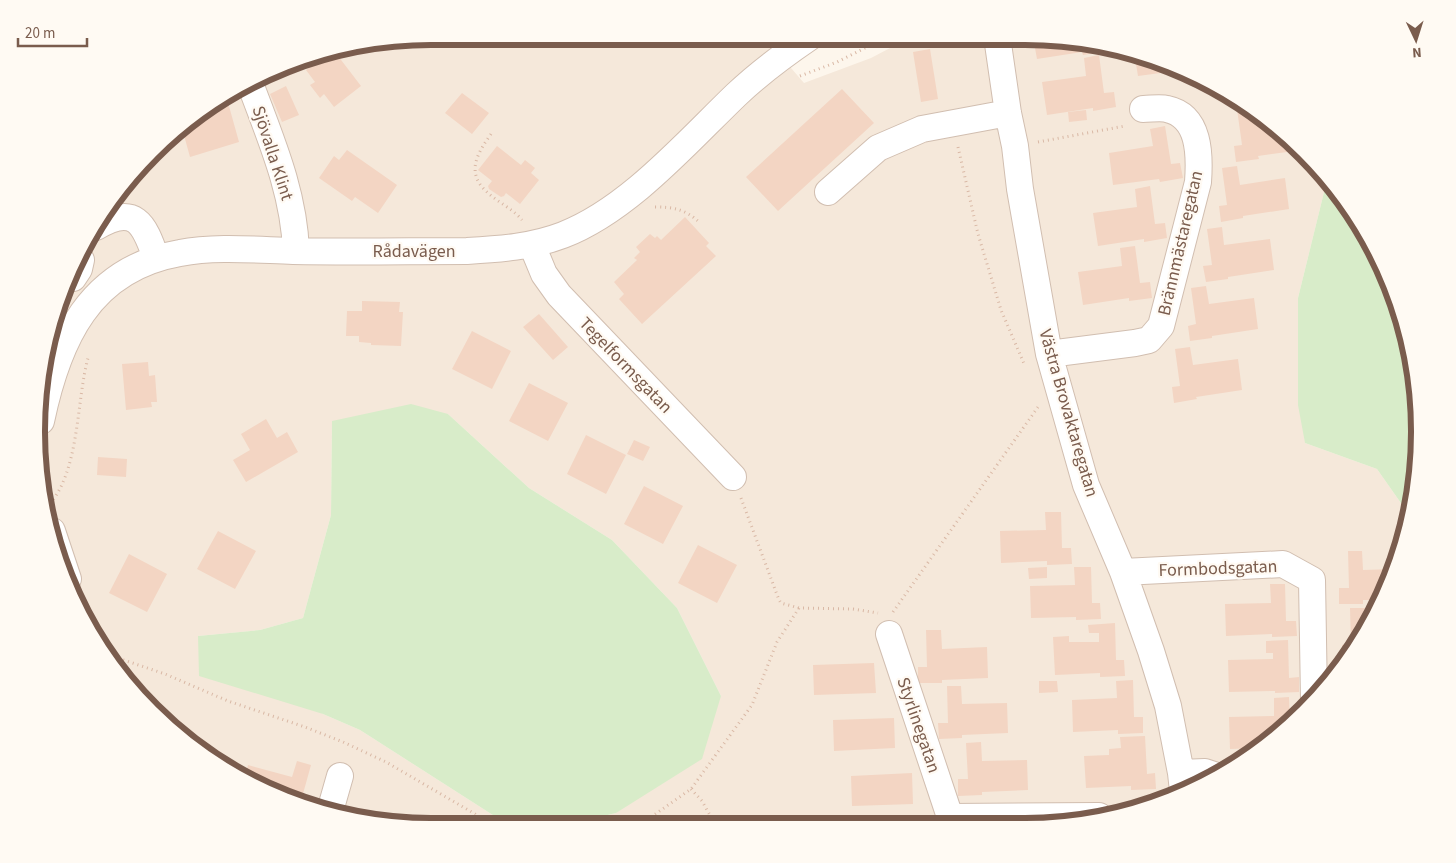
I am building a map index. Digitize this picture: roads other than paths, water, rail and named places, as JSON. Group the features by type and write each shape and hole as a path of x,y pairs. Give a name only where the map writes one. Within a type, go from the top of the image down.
{"street":[{"name":"Rådavägen","path":"46,400 57,360 80,314 95,296 110,283 156,258 181,252 224,250 467,251 504,249 528,233 564,235 599,217 628,196 687,144 738,93 794,45"},
{"name":"Västra Brovaktaregatan","path":"998,45 1020,188 1049,354 1086,485 1123,572 1151,651 1165,697 1182,782"},
{"name":"Sjövalla Klint","path":"252,90 285,179 292,211 296,251"},
{"name":"Brännmästaregatan","path":"1049,354 1150,340 1161,326 1198,182 1199,156 1193,129 1181,114 1166,108 1143,109"},
{"path":"828,192 878,148 922,130 953,122 1008,113"},
{"path":"109,219 134,218 147,234 156,258"},
{"name":"Tegelformsgatan","path":"528,233 538,263 559,295 733,477"},
{"name":"Formbodsgatan","path":"1123,572 1283,564 1312,580 1314,687"},
{"name":"Styrlinegatan","path":"888,625 949,818"},
{"path":"1182,782 1206,772"},
{"path":"332,805 340,776"}]}
